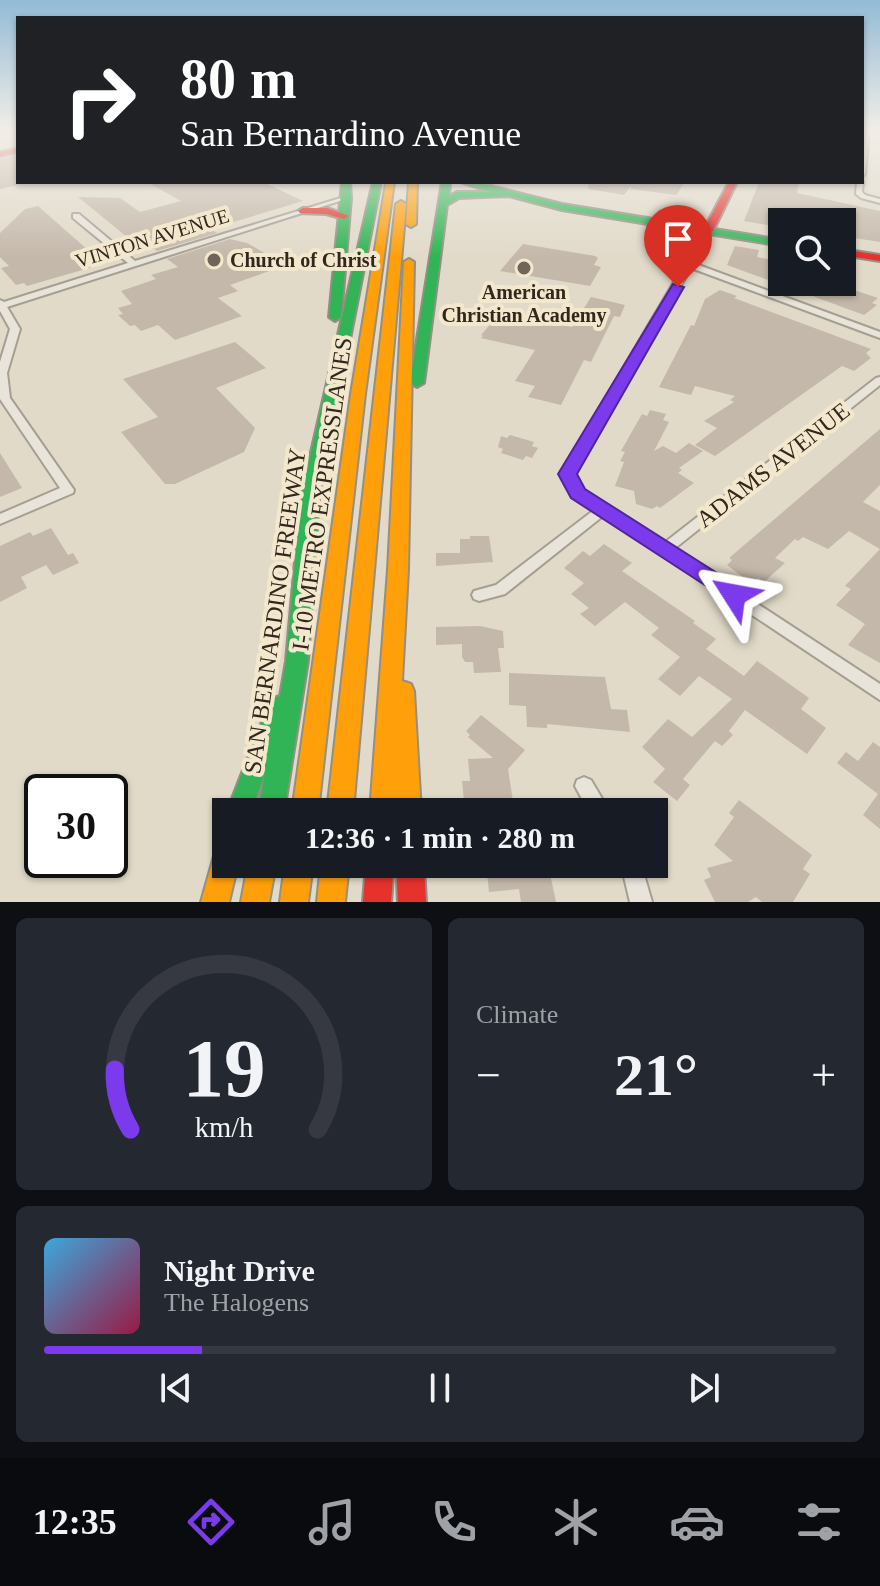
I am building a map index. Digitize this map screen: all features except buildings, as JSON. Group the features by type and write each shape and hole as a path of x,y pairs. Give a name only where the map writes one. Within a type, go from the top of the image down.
{"main road":[{"name":"SAN BERNARDINO FREEWAY","path":"273,798 297,661 310,496 377,184"},
{"name":"I-10 METRO EXPRESSLANES","path":"307,798 358,394 391,184"},
{"name":"I-10 METRO EXPRESSLANES","path":"341,798 404,184"},
{"path":"384,798 398,570 413,184"},
{"path":"399,496 446,184"},
{"path":"472,184 562,207 768,238"},
{"path":"491,184 567,203 710,229"},
{"path":"710,229 732,184"},
{"path":"310,496 341,270 346,190"},
{"path":"442,204 468,193 506,194"},
{"path":"303,211 327,211 344,216"},
{"path":"856,252 880,256"},
{"path":"398,570 407,798"},
{"path":"243,798 297,661"},
{"path":"215,902 221,878"},
{"path":"255,902 259,878"},
{"path":"294,902 297,878"},
{"path":"331,902 334,878"},
{"path":"377,902 379,878"},
{"path":"411,878 412,902"}],"street":[{"path":"860,184 858,193 880,201"},
{"name":"VINTON AVENUE","path":"1,305 303,211 346,190"},
{"path":"76,216 134,264"},
{"path":"710,229 567,474 570,483 578,493 880,693"},
{"path":"690,265 880,335"},
{"path":"0,519 68,490 5,398 2,373 15,329 1,305"},
{"name":"ADAMS AVENUE","path":"665,549 880,380"},
{"path":"479,595 500,590 603,509"},
{"path":"584,786 591,798"},
{"path":"635,878 641,902"}],"traffic: fast":[{"path":"346,184 346,198"},
{"path":"273,798 297,661 310,496 377,184"},
{"path":"417,383 446,184"},
{"path":"473,184 562,207 768,241"},
{"path":"442,204 457,195 506,194"},
{"path":"335,317 346,198"},
{"path":"243,798 279,706"}],"traffic: slow":[{"path":"307,798 358,394 390,184"},
{"path":"411,224 413,184"},
{"path":"341,798 401,204"},
{"path":"384,798 398,570 409,262"},
{"path":"403,691 407,798"},
{"path":"215,902 221,878"},
{"path":"255,902 259,878"},
{"path":"294,902 297,878"},
{"path":"331,902 334,878"}],"traffic: jam":[{"path":"708,231 732,184"},
{"path":"303,211 327,211 344,216"},
{"path":"856,254 880,258"},
{"path":"377,902 379,878"},
{"path":"411,878 412,902"}],"place":[{"name":"Church of Christ","path":"214,260"},
{"name":"American Christian Academy","path":"524,268"}],"route":[{"path":"678,287 567,474 578,493 734,595"}]}
